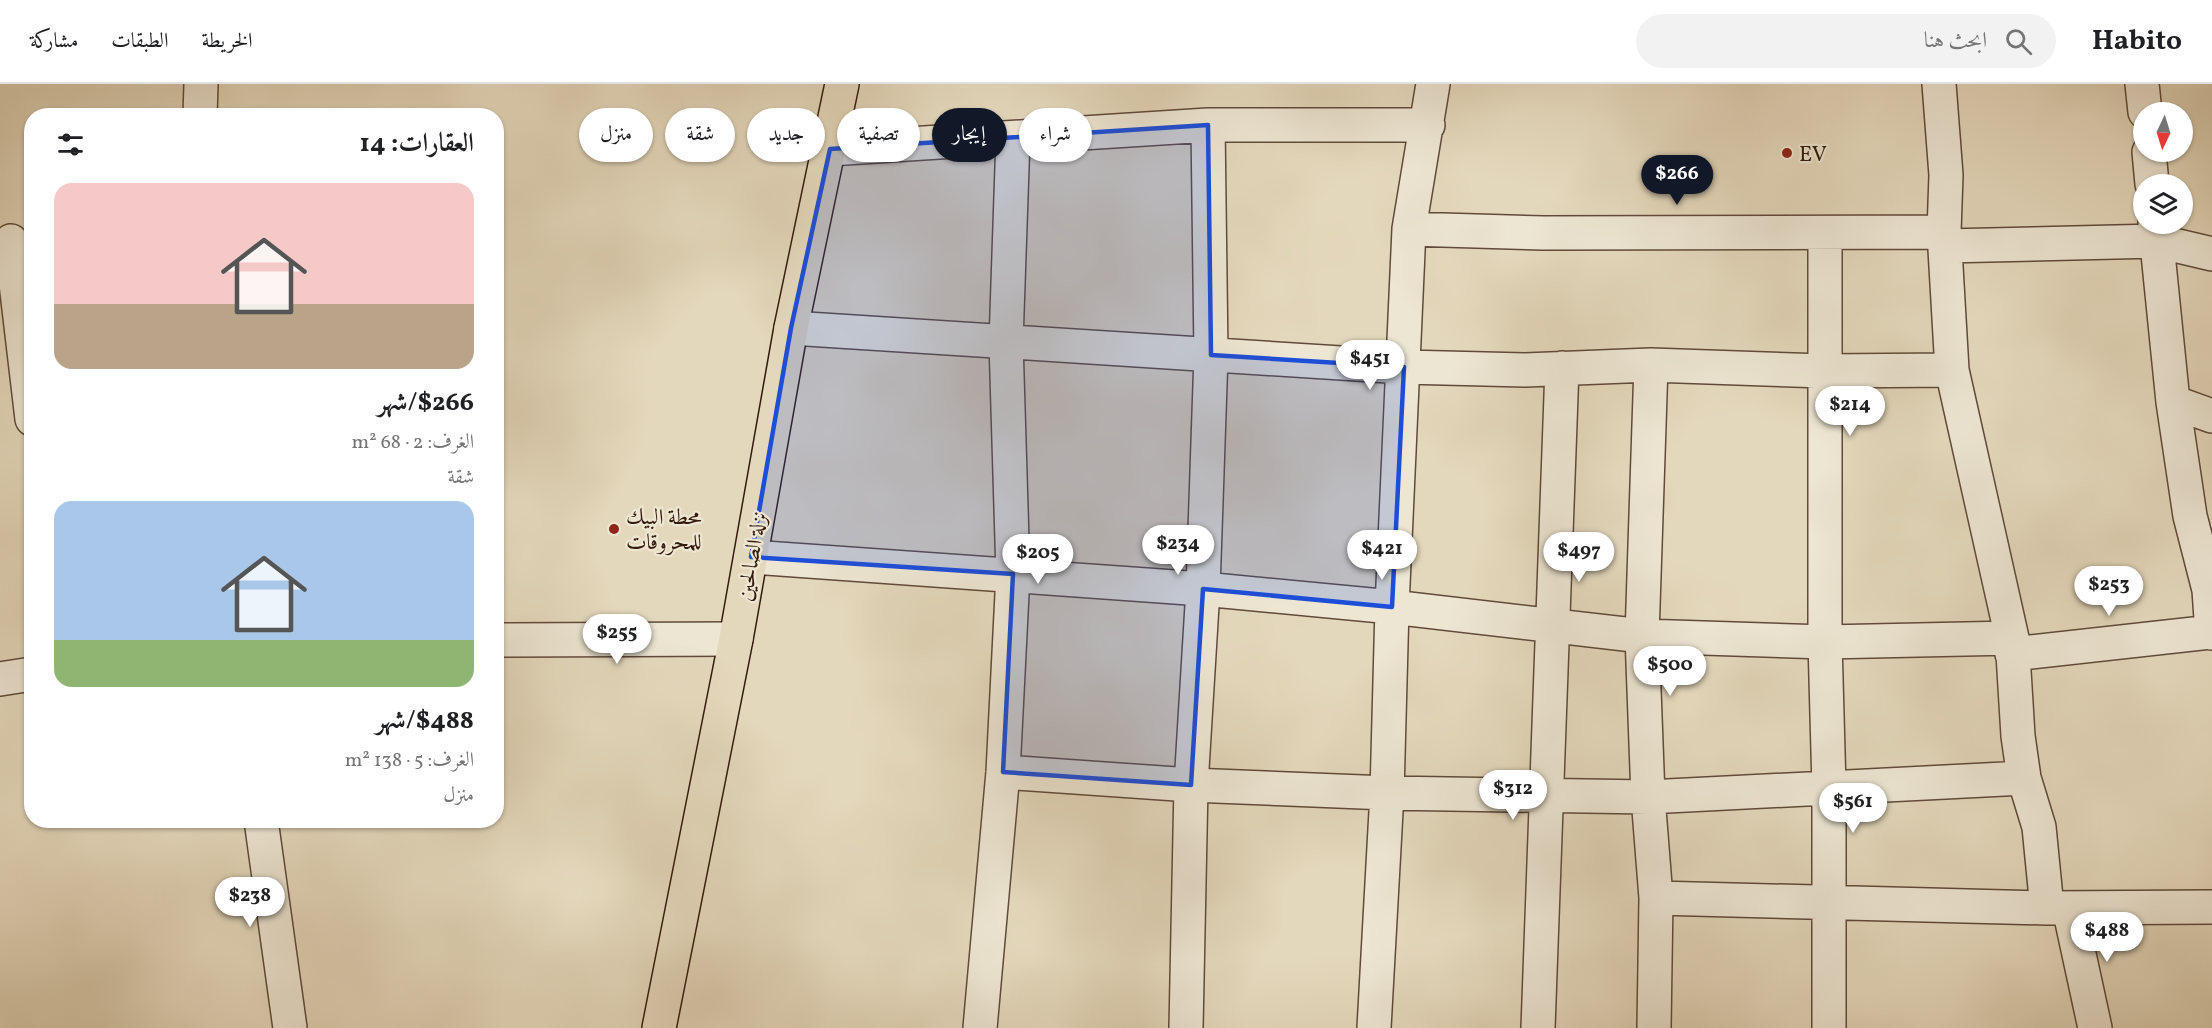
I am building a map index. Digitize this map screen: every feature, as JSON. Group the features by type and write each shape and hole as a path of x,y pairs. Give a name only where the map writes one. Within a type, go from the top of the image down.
{"main road":[{"name":"نزلة الصالحين","path":"659,1028 736,639 791,328 842,84"}],"street":[{"path":"200,108 201,84"},
{"path":"1374,1028 1387,793 1392,607 1409,230 1433,84"},
{"path":"1939,84 1946,175 1944,239 1952,370 2012,646 2018,736 2024,778 2039,827 2058,908 2094,1028"},
{"path":"2142,84 2144,102"},
{"path":"830,149 1208,125 1428,125"},
{"path":"1186,1028 1191,785 1203,589 1211,355 1208,125"},
{"path":"980,1028 1003,771 1013,574 1006,342 1013,138"},
{"path":"1409,230 1825,233 1944,239 2133,233"},
{"path":"1825,233 1828,1028"},
{"path":"751,557 1203,589 1392,607 1642,636 2012,646 2212,632 2210,590 2190,516 2173,402 2156,234"},
{"path":"2161,234 2212,254"},
{"path":"14,240 24,339"},
{"path":"791,328 1404,367 1562,368 1651,364 1824,371 1952,370"},
{"path":"1651,364 1642,636 1648,797 1656,898 1654,1028"},
{"path":"1538,1028 1562,368"},
{"path":"2173,402 2212,416"},
{"path":"504,640 736,639"},
{"path":"0,679 24,675"},
{"path":"1003,771 1191,785 1387,793 1648,797 2024,778"},
{"path":"262,828 290,1028"},
{"path":"1656,898 2058,908 2212,907"}],"highlighted area":[{"path":"1208,125 1211,355 1404,367 1392,607 1203,589 1191,785 1003,772 1013,574 751,557 791,328 830,149"}],"place":[{"name":"EV","path":"1787,153"},
{"name":"محطة البيك للمحروقات","path":"614,529"}]}
